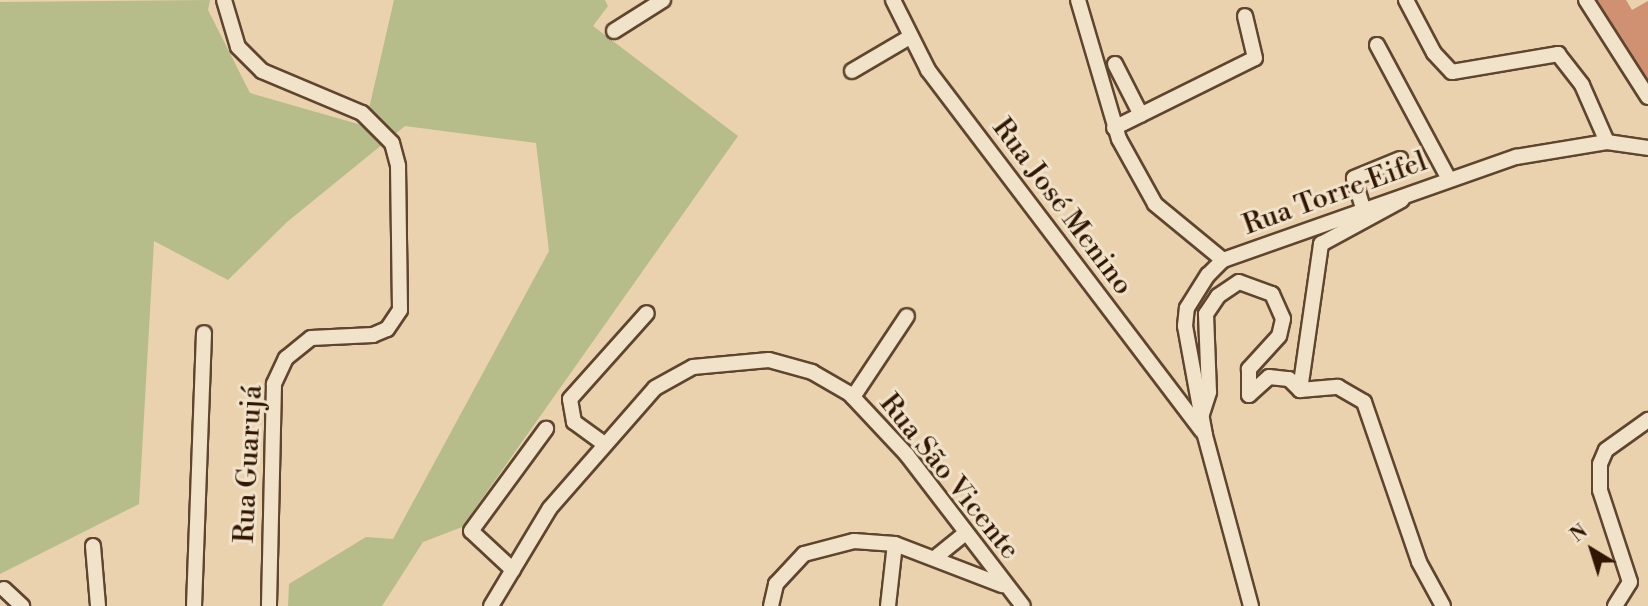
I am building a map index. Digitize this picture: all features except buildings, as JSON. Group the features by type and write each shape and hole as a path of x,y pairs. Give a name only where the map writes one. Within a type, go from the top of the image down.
{"street":[{"name":"Rua Guarujá","path":"224,0 239,47 262,71 362,113 392,144 398,166 400,310 387,329 373,335 311,338 286,358 274,384 270,606"},
{"path":"614,31 634,24 663,0"},
{"name":"Rua José Menino","path":"893,0 910,37 1059,247 1205,435"},
{"path":"1078,0 1114,128 1155,204 1223,260"},
{"path":"1406,0 1434,53 1452,72 1558,54 1582,85 1607,142"},
{"path":"1586,0 1648,97"},
{"path":"1114,128 1255,58 1245,16"},
{"path":"852,71 910,37"},
{"path":"1377,45 1449,179"},
{"path":"1115,64 1141,115"},
{"name":"Rua Torre Eifel","path":"1205,435 1187,309 1223,260 1363,208 1516,157 1607,142 1648,148"},
{"path":"1363,208 1354,178 1401,159"},
{"path":"1300,390 1321,244 1408,195"},
{"path":"1202,415 1209,392 1206,314 1217,296 1239,282 1272,294 1283,319 1279,336 1249,369 1249,395 1269,377 1289,379 1300,390 1338,387 1364,402 1419,562 1443,606"},
{"path":"603,443 574,422 570,399 647,313"},
{"path":"853,397 907,316"},
{"path":"194,606 204,333"},
{"name":"Rua São Vicente","path":"491,606 550,508 603,443 655,388 693,367 769,360 812,372 853,397 907,455 1004,586 1021,604"},
{"path":"1615,606 1630,582 1600,490 1600,464 1606,450 1648,420"},
{"path":"513,570 471,531 546,429"},
{"path":"1205,435 1251,606"},
{"path":"936,557 966,533"},
{"path":"771,606 776,584 804,554 854,541 895,544 936,557 1004,586"},
{"path":"888,606 895,544"},
{"path":"93,546 98,606"},
{"path":"4,589 22,606"}],"green space":[{"path":"210,0 208,10 250,93 365,126 394,0 605,0 608,6 593,26 738,136 462,527 423,542 382,606 288,606 289,584 366,537 393,539 549,251 536,143 405,126 287,222 228,280 154,241 139,504 0,574 0,2"}]}
